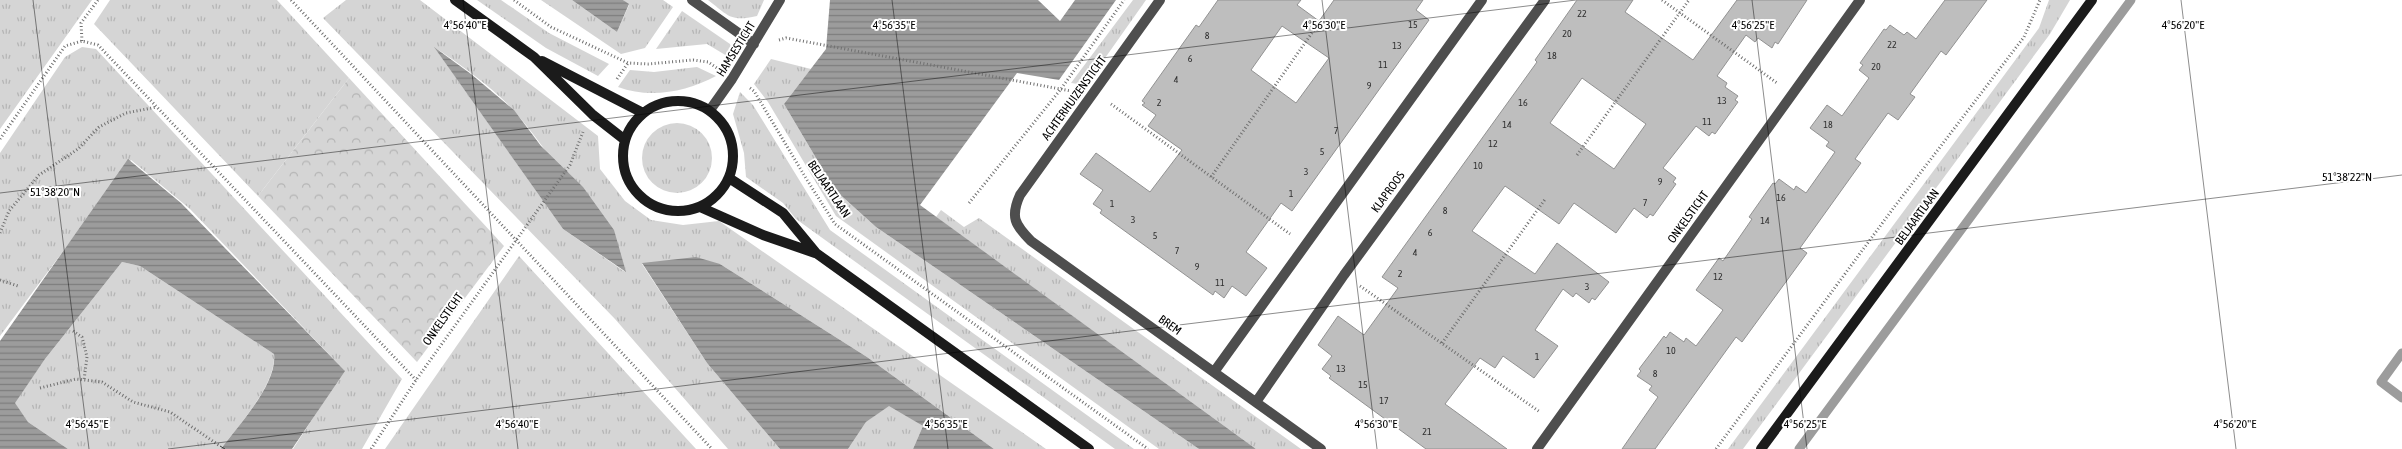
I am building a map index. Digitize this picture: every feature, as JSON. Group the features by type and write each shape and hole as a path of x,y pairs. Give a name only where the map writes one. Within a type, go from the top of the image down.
{"street":[{"path":"455,0 534,57 643,113"},
{"path":"692,0 754,44"},
{"name":"HAMSESTICHT","path":"710,110 732,79 780,0"},
{"name":"ACHTERHUIZENSTICHT","path":"1013,214 1020,194 1160,0"},
{"path":"1214,372 1482,0"},
{"name":"KLAPROOS","path":"1256,402 1344,275 1545,0"},
{"name":"ONKELSTICHT","path":"1537,449 1860,0"},
{"name":"BELJAARTLAAN","path":"1762,449 2092,0"},
{"path":"534,57 593,115 625,140"},
{"path":"688,101 710,110 727,129 734,153 729,178 721,191 700,207 675,212 652,204 633,188 623,165 625,140 631,127 643,113 664,102 688,101"},
{"path":"729,178 783,213 816,253 1089,449"},
{"path":"700,207 763,235 816,253"},
{"name":"BREM","path":"1013,214 1019,229 1031,241 1320,449"}],"path":[{"path":"82,41 81,23 98,0"},
{"path":"291,0 712,449"},
{"name":"BELJAARTLAAN","path":"514,0 552,27 628,63 648,64 693,60 708,62 732,79 754,91 835,224 1148,449"},
{"path":"969,203 1061,89 1124,0"},
{"path":"1662,0 1792,94"},
{"path":"1577,155 1688,0"},
{"name":"BELJAARTLAAN","path":"1716,449 1892,210 2024,37 2040,0"},
{"path":"1211,177 1314,30"},
{"path":"754,44 786,38 1061,89"},
{"path":"0,139 65,46 82,41 98,45 416,380"},
{"path":"1094,92 1305,245"},
{"path":"0,233 9,211 39,175 78,149 99,127 126,113 158,107"},
{"name":"ONKELSTICHT","path":"371,449 416,380 570,165"},
{"path":"1442,343 1546,198"},
{"path":"1344,275 1556,423"},
{"path":"0,280 18,286"},
{"path":"73,331 82,337 87,357 84,380"},
{"path":"40,388 76,379 102,382 133,402 170,412 220,446"}],"green space":[{"path":"0,0 92,0 0,129"},
{"path":"110,0 277,0 349,78 258,196 94,24"},
{"path":"346,0 420,0 598,136 600,169 625,201 651,220 683,225 719,221 1046,449 994,449 867,357 720,264 642,264 707,363 780,449 728,449 615,319 323,18","holes":["435,48 466,69 515,112 559,170 625,272 563,229"]},
{"path":"477,0 501,0 549,33 609,64 598,76 546,48"},
{"path":"541,0 572,0 617,32 629,5 623,0 663,0 673,7 645,48 621,54"},
{"path":"708,0 764,0 757,16 735,18 726,14"},
{"path":"1133,0 1146,0 1086,85 1071,83"},
{"path":"2049,0 2070,0 2050,34 1743,449 1728,449 2039,28"},
{"path":"682,11 730,44 733,54 727,56 707,44 656,49"},
{"path":"82,47 96,49 402,379 362,449 293,449 344,370 190,209 131,160 0,336 0,153 65,57"},
{"path":"771,59 811,69 784,104 835,190 876,227 1199,449 1159,449 836,216 768,102 754,84"},
{"path":"697,67 716,76 693,86 668,92 643,93 618,87 630,70 654,72"},
{"path":"349,78 504,246 417,362 258,196"},
{"path":"740,92 753,105 830,230 1134,449 1115,449 796,219 783,203 746,177 744,153 733,114"},
{"path":"677,123 696,129 706,139 712,158 706,177 696,187 677,193 658,187 648,177 642,158 648,139 658,129"},
{"path":"941,210 964,227 979,218 1301,449 1256,449 936,217"},
{"path":"519,256 696,449 385,449"},
{"path":"122,262 140,266 274,354 273,366 263,391 221,449 68,449 28,422 14,403 45,359"},
{"path":"889,405 923,426 913,449 848,449 866,422"}],"shaded area":[{"path":"572,0 623,0 629,4 617,32"},
{"path":"830,0 1038,0 1060,21 1075,0 1116,0 1059,80 1017,73 920,205 1256,449 1199,449 876,227 835,190 784,104 826,49"},
{"path":"434,47 471,74 514,110 541,146 583,187 614,230 626,272 563,229"},
{"path":"128,159 181,203 345,371 292,449 221,449 263,391 274,365 274,354 140,266 122,262 45,359 15,403 28,422 68,449 0,449 0,341"},
{"path":"696,257 720,264 867,357 994,449 913,449 923,426 889,406 866,422 848,449 780,449 707,363 642,263"}],"building":[{"path":"1218,0 1301,0 1297,5 1319,21 1334,0 1423,0 1416,10 1429,20 1292,211 1281,203 1246,252 1267,268 1246,296 1232,286 1224,298 1215,291 1213,295 1100,213 1102,210 1093,204 1103,190 1080,174 1096,153 1150,192 1182,150 1148,126 1156,115 1142,105 1145,103 1142,101 1196,25 1199,27","holes":["1282,26 1329,58 1296,103 1251,70"]},
{"path":"1577,0 1633,0 1625,12 1693,60 1737,0 1807,0 1778,44 1775,42 1772,48 1758,38 1755,42 1746,35 1717,76 1727,83 1725,87 1738,96 1735,100 1738,102 1715,134 1712,132 1709,136 1696,126 1663,168 1676,178 1673,182 1676,184 1653,216 1650,214 1647,218 1634,208 1616,233 1574,203 1559,224 1505,186 1472,231 1535,274 1557,243 1609,282 1595,300 1592,298 1589,303 1576,293 1573,297 1563,289 1535,330 1558,346 1534,378 1503,356 1495,368 1480,358 1445,404 1507,449 1426,449 1329,378 1331,376 1322,369 1332,356 1318,345 1338,316 1364,335 1398,288 1382,277 1537,62 1535,60","holes":["1582,78 1646,124 1614,169 1550,123"]},
{"path":"1945,0 1987,0 1946,55 1941,51 1910,94 1915,97 1898,120 1888,113 1855,159 1861,163 1800,248 1807,253 1742,342 1736,337 1655,449 1622,449 1658,397 1649,390 1652,386 1637,376 1641,371 1639,369 1664,336 1666,338 1670,332 1684,342 1686,338 1696,346 1723,310 1696,290 1719,258 1723,261 1752,219 1749,217 1773,183 1775,184 1779,179 1794,190 1796,186 1806,193 1835,152 1826,146 1829,142 1810,128 1827,105 1842,116 1869,78 1859,70 1863,65 1860,63 1884,29 1886,30 1890,25 1904,35 1907,32 1916,39"}],"waterway":[{"path":"1799,449 2131,0"},
{"path":"2402,353 2381,382 2402,398"}],"ferry route":[{"path":"220,446 225,449"}]}
